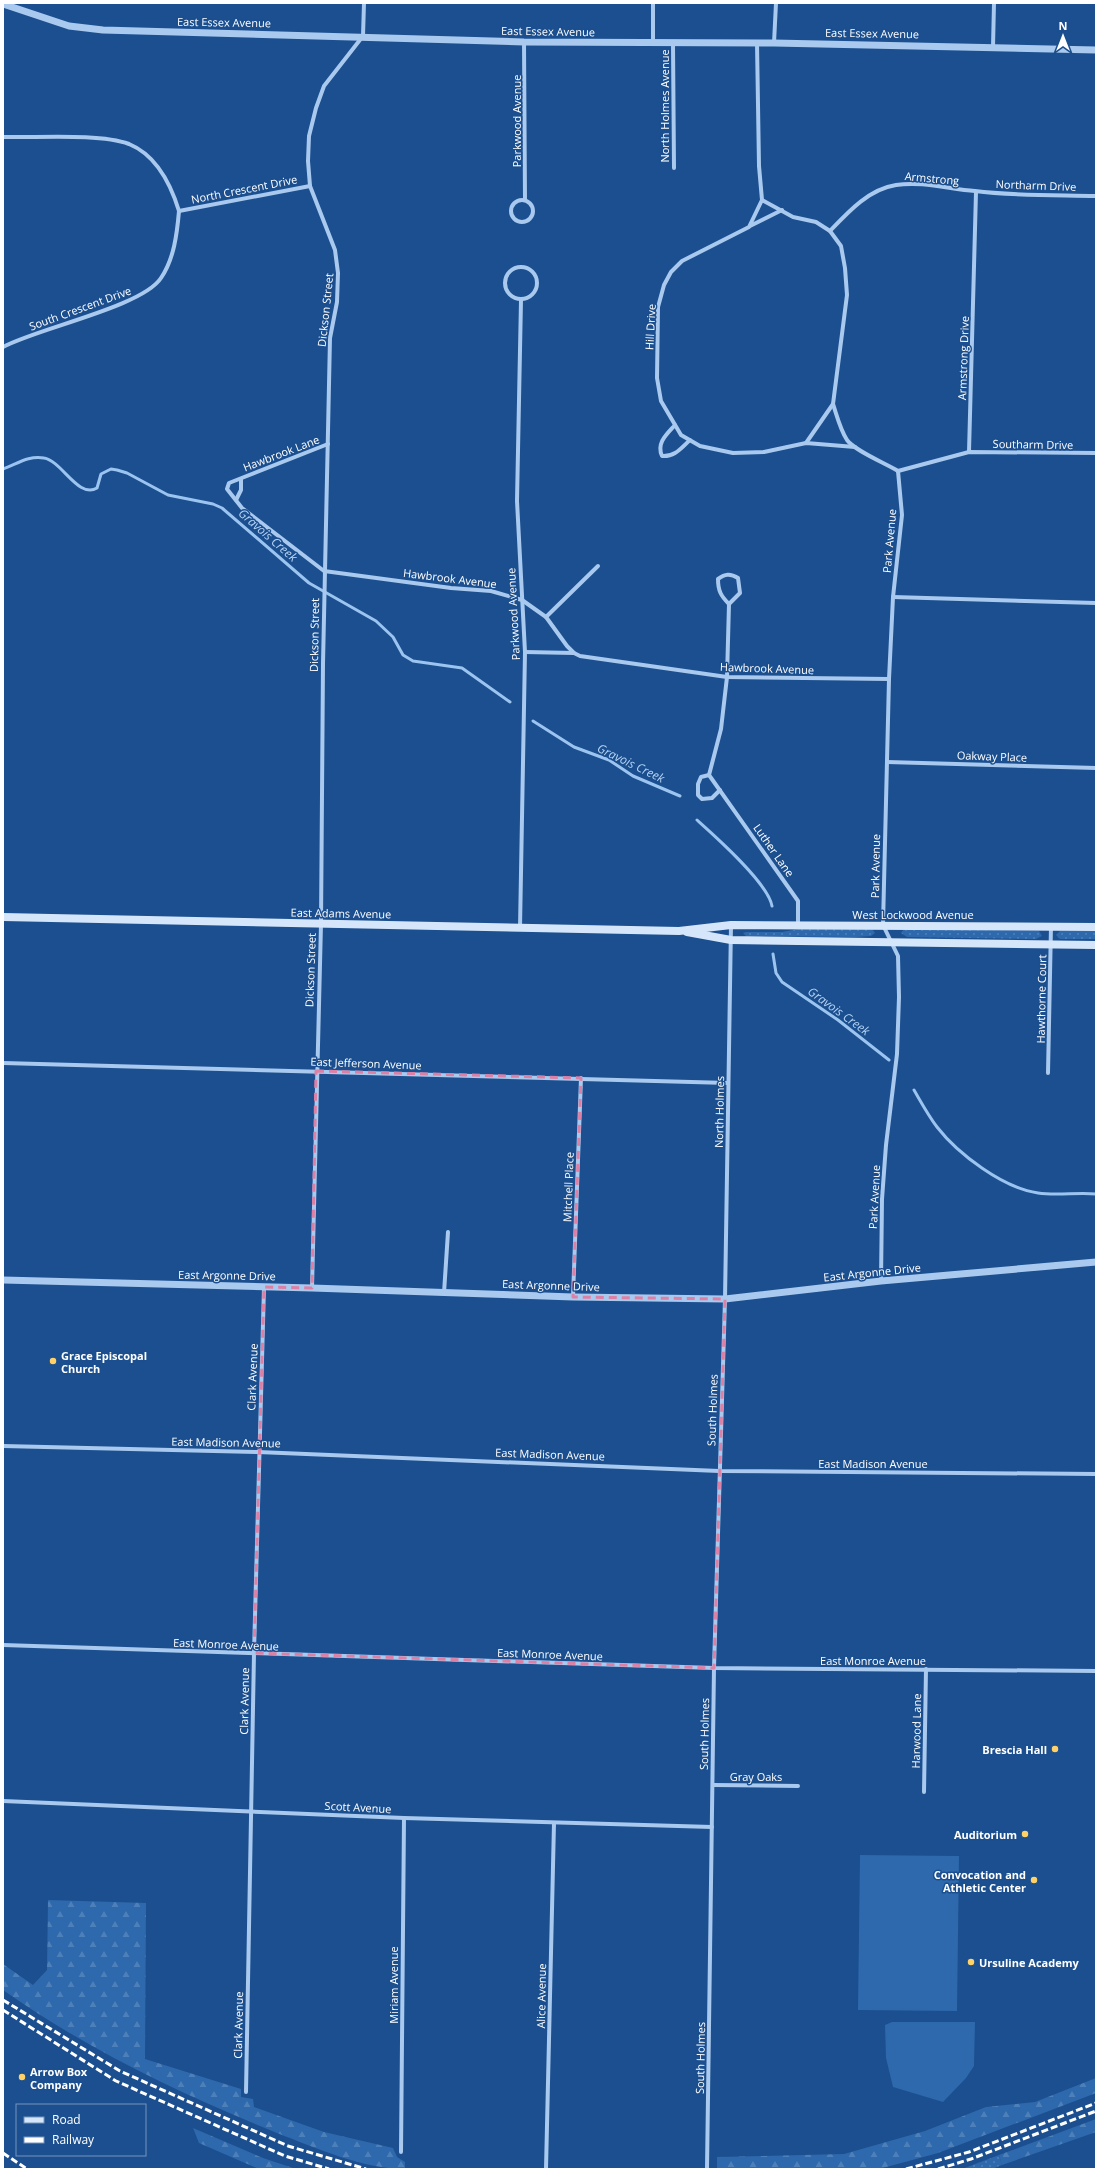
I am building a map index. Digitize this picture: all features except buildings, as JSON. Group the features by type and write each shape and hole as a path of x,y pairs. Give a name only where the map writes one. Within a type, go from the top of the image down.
{"main road":[{"name":"East Adams Avenue","path":"3,917 679,931 731,940"},
{"name":"East Adams Avenue","path":"679,931 730,924"},
{"name":"West Lockwood Avenue","path":"730,924 1096,927"},
{"path":"731,940 1096,945"}],"street":[{"path":"363,36 364,3"},
{"path":"652,3 652,43"},
{"path":"774,43 776,3"},
{"path":"993,47 994,3"},
{"name":"East Essex Avenue","path":"3,4 69,26 103,30 363,36 524,42 673,44 774,43 1096,50"},
{"name":"Dickson Street","path":"312,1288 320,924 324,572 330,338 337,302 338,273 335,250 310,186 308,161 309,136 316,108 324,86 363,36"},
{"name":"Parkwood Avenue","path":"524,42 525,200 533,208 532,215 527,220 520,222 514,218 511,208 518,200 525,200"},
{"path":"749,227 762,200 759,166 757,43"},
{"name":"North Holmes Avenue","path":"673,44 674,168"},
{"name":"North Crescent Drive","path":"3,137 103,139 129,145 148,158 162,172 179,211 310,186"},
{"name":"Armstrong","path":"830,231 862,200 877,191 895,185 918,184 976,192"},
{"name":"Northarm Drive","path":"976,192 1096,196"},
{"name":"Armstrong Drive","path":"969,452 976,192"},
{"name":"Hill Drive","path":"762,200 793,217 816,222 830,231 841,246 845,268 847,295 834,404 838,421 848,440 855,447 898,471"},
{"name":"Hill Drive","path":"782,210 682,261 671,272 664,285 658,307 657,378 661,401 681,435 700,446 733,453 764,452 806,443 855,447"},
{"name":"South Crescent Drive","path":"3,346 140,296 161,279 172,256 179,211"},
{"path":"523,267 533,272 537,282 535,292 531,296 521,300 511,296 506,288 505,282 509,273 523,267"},
{"name":"Parkwood Avenue","path":"520,928 525,652 517,501 521,300"},
{"name":"Hill Drive","path":"806,443 834,404"},
{"path":"675,425 661,443 659,451 662,456 669,456 677,453 690,440"},
{"name":"Hawbrook Lane","path":"324,572 242,508 228,489 230,484 241,478 328,444"},
{"path":"898,471 969,452"},
{"name":"Southarm Drive","path":"969,452 1096,453"},
{"name":"Park Avenue","path":"881,1281 880,1240 884,1168 897,1054 899,997 898,956 883,925 889,680 893,597 902,515 898,471"},
{"name":"Hawbrook Lane","path":"236,500 241,490 241,478"},
{"path":"546,617 598,566"},
{"name":"Hawbrook Avenue","path":"324,572 451,588 491,591 522,600 546,617 574,653"},
{"path":"720,790 712,798 702,799 698,795 698,784 701,777 710,775 721,729 727,677 729,604 740,593 738,578 732,574 724,575 718,580 718,589 723,598 729,604"},
{"path":"893,597 1096,603"},
{"name":"Hawbrook Avenue","path":"525,652 574,653 727,677 889,680"},
{"name":"Oakway Place","path":"887,762 1096,768"},
{"name":"Luther Lane","path":"710,775 798,901 798,924"},
{"name":"North Holmes","path":"724,1299 731,940 730,924"},
{"name":"Hawthorne Court","path":"1048,1073 1051,926"},
{"name":"East Jefferson Avenue","path":"3,1063 728,1083"},
{"name":"Mitchell Place","path":"573,1297 581,1078"},
{"path":"444,1293 448,1232"},
{"name":"East Argonne Drive","path":"3,1280 312,1288 573,1297 724,1299 881,1281 1096,1262"},
{"name":"Clark Avenue","path":"246,2092 258,1452 264,1287"},
{"name":"South Holmes","path":"707,2169 714,1668 724,1299"},
{"name":"East Madison Avenue","path":"3,1446 258,1452 719,1470 1096,1474"},
{"name":"East Monroe Avenue","path":"3,1645 714,1668 926,1669 992,1672 1096,1671"},
{"name":"Harwood Lane","path":"924,1792 926,1669"},
{"name":"Gray Oaks","path":"713,1785 798,1786"},
{"name":"Scott Avenue","path":"3,1801 404,1818 712,1827"},
{"name":"Miriam Avenue","path":"401,2152 404,1818"},
{"name":"Alice Avenue","path":"546,2169 554,1823"}],"highlighted area":[{"path":"316,1071 581,1078 573,1297 725,1299 714,1668 254,1653 264,1287 312,1288"}],"green space":[{"path":"810,927 872,929 875,933 871,936 856,937 746,936 743,933 782,932"},
{"path":"904,929 1039,931 1042,936 1036,939 907,937 901,933"},
{"path":"1060,931 1096,931 1096,939 1060,939 1056,935"},
{"path":"860,1855 959,1856 957,2011 858,2010"},
{"path":"48,1900 146,1903 145,2059 241,2089 241,2097 253,2099 254,2107 324,2132 393,2148 397,2157 405,2162 405,2169 389,2168 356,2162 340,2157 277,2133 206,2103 102,2051 35,2012 3,1990 3,1964 33,1985 47,1970"},
{"path":"892,2022 975,2022 974,2066 966,2078 943,2102 893,2087 886,2058 885,2025"},
{"path":"1096,2078 1096,2093 938,2153 879,2169 717,2169 717,2157 844,2154 925,2131 986,2107 1035,2102"},
{"path":"1096,2119 1096,2132 1002,2165 999,2155"},
{"path":"193,2128 263,2158 296,2169 259,2169 199,2143"},
{"path":"999,2155 1002,2165 992,2169 962,2169"}],"waterway":[{"name":"Gravois Creek","path":"3,469 23,460 39,457 44,458 51,461 77,484 90,490 97,488 101,474 111,469 117,470 127,473 168,495 213,504 222,508 309,583 376,621 393,637 403,655 413,661 462,668 510,702"},
{"name":"Gravois Creek","path":"533,721 574,747 609,760 633,776 680,796"},
{"name":"Gravois Creek","path":"697,820 752,873 768,896 772,906"},
{"name":"Gravois Creek","path":"773,954 776,973 782,982 838,1020 889,1060"},
{"name":"Gravois Creek","path":"914,1090 937,1127 946,1137 969,1158 996,1177 1024,1190 1038,1193 1096,1194"}],"railway":[{"path":"3,2000 120,2071 288,2146 366,2169"},
{"path":"3,2010 116,2081 285,2156 329,2169"},
{"path":"906,2169 969,2152 1096,2103"},
{"path":"938,2169 971,2159 1096,2111"},
{"path":"3,2153 27,2169"}],"place":[{"name":"Grace Episcopal Church","path":"53,1361"},
{"name":"Brescia Hall","path":"1055,1749"},
{"name":"Auditorium","path":"1025,1834"},
{"name":"Convocation and Athletic Center","path":"1034,1880"},
{"name":"Ursuline Academy","path":"971,1962"},
{"name":"Arrow Box Company","path":"22,2077"}]}
